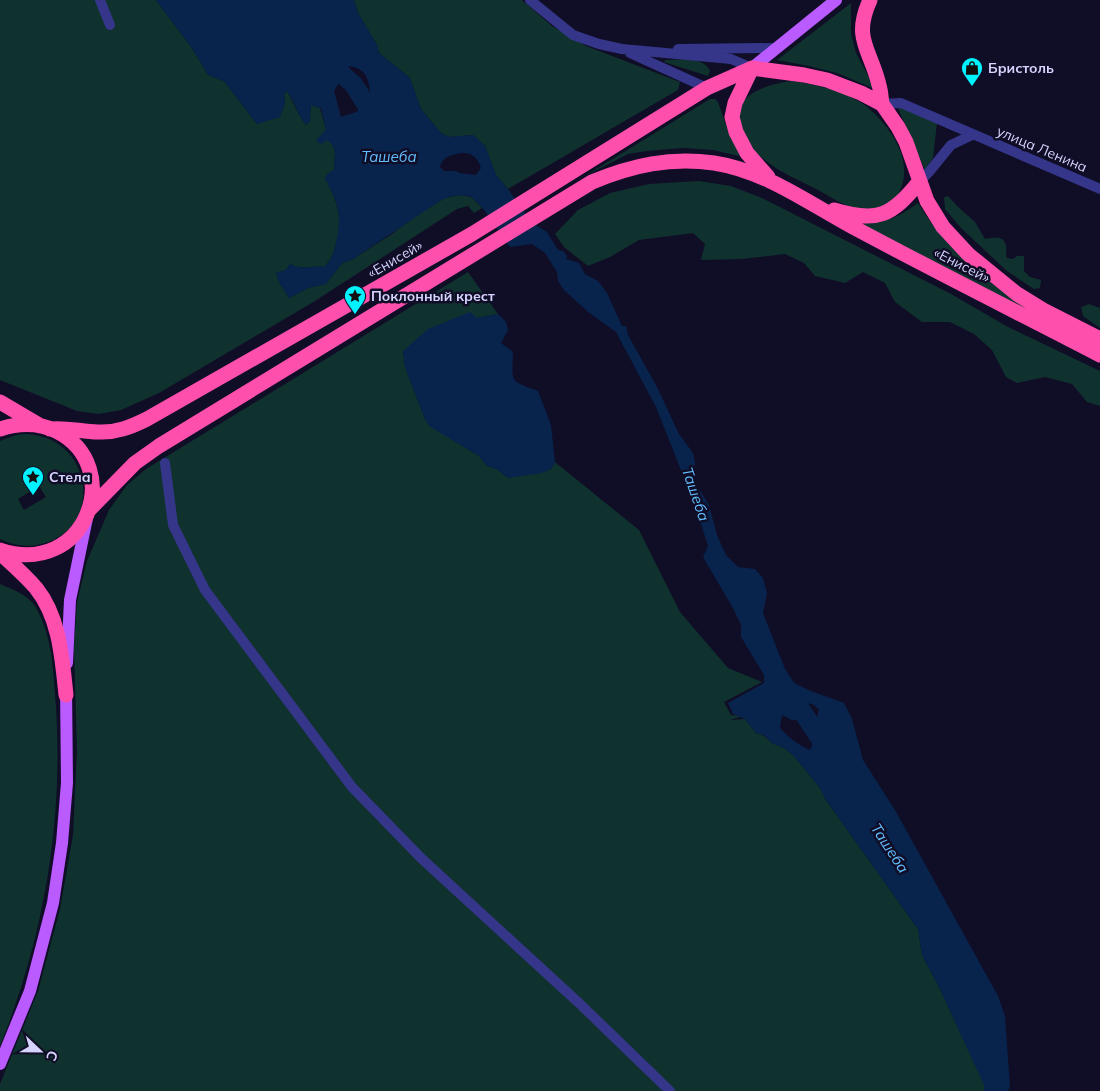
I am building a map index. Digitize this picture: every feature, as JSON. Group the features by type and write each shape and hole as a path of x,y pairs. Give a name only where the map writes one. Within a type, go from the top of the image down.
{"highway":[{"path":"870,0 864,15 863,40 879,84 882,104"},
{"name":"«Енисей»","path":"752,68 735,103 732,117 736,132 747,153 771,180"},
{"name":"«Енисей»","path":"0,429 20,424 109,432 140,423 472,234 707,88 752,68 827,80 861,93 882,104 906,142 927,201 944,227 969,255 1017,294 1043,310 1100,339"},
{"name":"«Енисей»","path":"88,511 135,463 159,446 592,182 621,170 645,164 690,161 716,163 744,170 771,180 851,225 1100,355"},
{"name":"«Енисей»","path":"811,203 847,213 874,216 886,214 900,205 919,182"},
{"name":"«Енисей»","path":"0,402 68,439 76,446 87,464 92,488 88,511 82,525 61,546 50,552 26,556 0,551"},
{"path":"0,551 36,589 50,611 61,649 66,695"}],"main road":[{"path":"752,68 836,0"},
{"path":"0,1064 30,991 56,886 67,784 66,695 70,600 88,511"}],"street":[{"path":"100,0 110,25"},
{"path":"530,0 573,35 599,44 622,49 731,59 752,68"},
{"path":"622,49 776,48"},
{"path":"622,49 707,88"},
{"name":"улица Ленина","path":"882,104 901,103 1100,189"},
{"path":"919,182 950,145 972,135"},
{"path":"165,463 173,526 205,590 352,787 421,858 580,1004 670,1091"}],"green space":[{"path":"0,0 156,0 192,48 208,75 224,81 257,124 280,116 285,103 284,94 287,91 306,125 310,121 311,105 320,108 326,129 323,134 332,143 335,152 334,170 325,178 337,207 339,231 333,254 324,267 303,267 290,264 286,270 276,273 289,298 308,288 326,284 342,263 353,259 445,198 461,195 467,196 473,198 482,208 474,213 468,206 457,209 315,301 159,393 121,410 99,414 77,411 0,380"},
{"path":"354,0 522,0 552,26 586,46 680,82 678,90 508,189 496,175 485,146 473,135 449,137 441,133 421,109 410,78 379,53 377,45 358,13"},
{"path":"851,3 851,34 856,53 875,89 837,73 777,60"},
{"path":"665,60 697,61 707,66 710,71 708,76 664,62"},
{"path":"791,81 820,86 849,96 866,106 883,123 897,143 904,165 904,177 901,188 890,204 882,208 865,209 846,205 778,169 754,150 744,134 739,118 743,102 758,90"},
{"path":"710,99 715,99 718,102 731,139 743,157 713,150 683,148 647,151 628,154 585,176"},
{"path":"897,106 937,123 933,158 925,170"},
{"path":"699,181 731,186 762,198 951,294 1008,327 1100,371 1100,406 1087,402 1072,384 1045,377 1017,383 1006,377 992,350 974,334 950,322 922,322 895,302 885,283 863,272 845,283 815,276 804,263 785,254 742,259 701,260 705,244 693,233 639,240 610,257 588,266 564,247 555,234 578,210 610,193 649,184"},
{"path":"948,196 975,222 985,239 998,238 1005,242 1007,258 1013,259 1017,256 1024,256 1024,271 1030,277 1041,280 1040,288 1034,289 1007,271 961,228 945,209 944,197"},
{"path":"918,203 945,240 976,271 1050,323 855,221 874,222 888,220 902,214"},
{"path":"468,272 498,314 477,318 403,351 405,367 425,419 430,426 479,456 486,465 498,470 508,478 551,469 555,462 639,530 680,612 728,668 762,682 724,702 731,715 743,716 730,720 745,719 756,733 763,735 772,743 784,748 794,756 820,788 826,800 918,929 922,955 985,1086 984,1091 0,1091 0,1084 38,991 60,909 73,835 77,751 74,648 77,602 87,561 109,510 127,485 146,469"},
{"path":"1089,304 1100,308 1100,328 1083,316 1081,307"},
{"path":"25,434 48,439 66,450 77,466 83,484 82,503 75,521 62,535 31,546 10,543 0,539 0,441","holes":["39,486 46,497 24,510 18,499"]},
{"path":"0,584 32,602 45,627 52,660 55,694 57,784 54,829 40,917 16,1004 0,1046"}],"water":[{"path":"156,0 354,0 358,13 377,45 379,53 410,78 421,109 441,133 449,137 473,135 485,146 496,175 531,222 547,232 558,250 563,251 567,256 566,259 579,263 585,274 598,281 607,293 622,326 626,326 628,335 657,387 679,434 693,453 695,463 694,477 709,505 717,535 726,555 738,567 755,569 763,578 767,593 763,613 785,669 794,683 844,703 852,719 863,760 895,810 998,996 1005,1016 1010,1086 1008,1091 984,1091 984,1085 939,987 922,955 918,929 826,800 820,788 794,756 784,748 772,743 764,735 756,733 745,719 733,714 728,703 764,683 764,675 741,637 741,625 734,610 703,557 708,546 696,508 656,407 616,332 588,312 564,290 558,281 557,272 545,253 532,244 510,247 480,205 471,197 463,195 440,201 353,259 342,263 326,284 308,288 289,298 276,273 286,270 290,264 302,267 324,267 332,256 338,232 338,209 325,178 328,173 334,170 334,150 331,143 327,140 321,144 316,141 326,129 321,108 311,105 310,121 306,125 287,91 284,95 285,103 280,117 257,124 224,81 208,75 192,48","holes":["349,66 361,70 365,74 369,84 370,102 356,112 341,117 334,91","461,153 471,155 478,161 481,168 476,175 444,171 440,167 441,163 451,155","808,703 814,705 819,710 817,717 812,721 818,732 810,750 803,747 780,727 782,715 792,720 799,720 803,707"]},
{"path":"470,312 477,318 498,314 506,322 508,330 501,343 513,352 512,369 514,379 522,385 538,391 551,425 555,462 551,469 542,473 508,478 498,470 486,465 479,456 429,426 425,419 405,367 403,351 428,329"}],"waterway":[{"name":"Ташеба","path":"324,58 354,85 379,125"},
{"name":"Ташеба","path":"788,690 831,755"}],"place":[{"name":"Бристоль","path":"972,87"},
{"name":"Поклонный крест","path":"355,315"},
{"name":"Стела","path":"33,496"}]}
